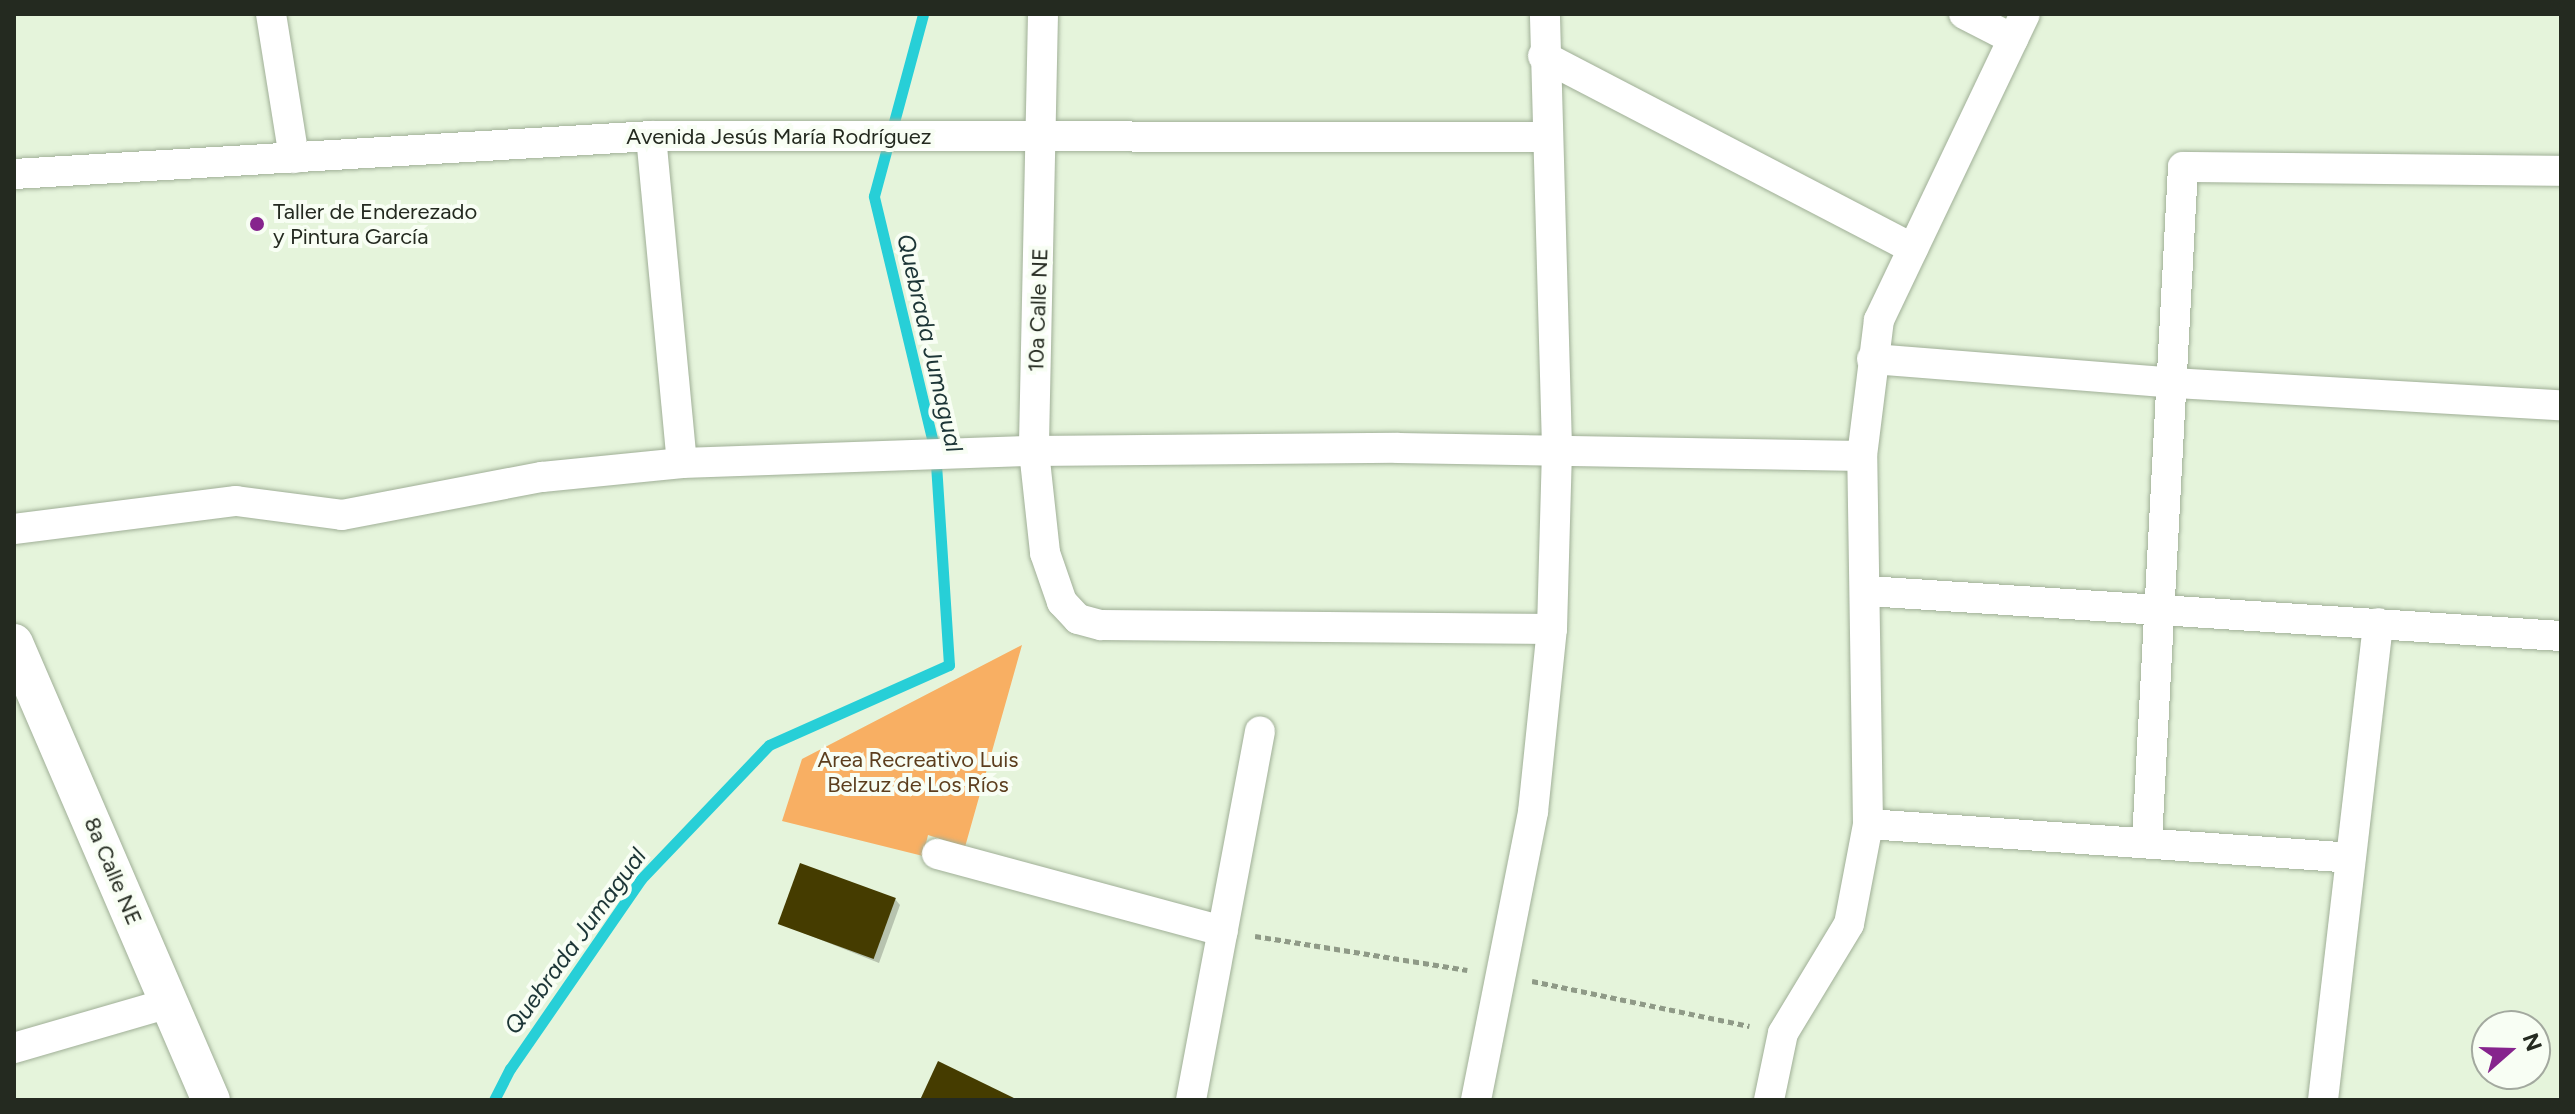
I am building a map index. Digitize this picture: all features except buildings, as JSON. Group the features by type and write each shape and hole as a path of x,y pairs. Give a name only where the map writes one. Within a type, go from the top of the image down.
{"street":[{"path":"271,14 294,158"},
{"name":"10a Calle NE","path":"1043,14 1043,138 1034,451 1045,553 1062,602 1078,619 1101,625 1552,629"},
{"path":"1476,1100 1533,812 1552,629 1557,447 1545,137 1545,14"},
{"path":"1769,1100 1783,1033 1849,924 1868,824 1867,591 1862,456 1879,320 2019,26 1964,14"},
{"path":"1543,56 1913,249"},
{"path":"651,136 682,463"},
{"name":"Avenida Jesús María Rodríguez","path":"14,174 651,136 1545,137"},
{"path":"2147,841 2156,607 2174,383 2183,167 2561,171"},
{"path":"1872,359 2174,383 2561,405"},
{"path":"14,529 236,501 342,515 542,477 682,463 1034,451 1557,447 1862,456"},
{"path":"1867,591 2156,607 2561,636"},
{"path":"2323,1100 2378,623"},
{"name":"8a Calle NE","path":"14,643 211,1100"},
{"path":"1191,1100 1260,731"},
{"path":"1868,824 2147,841 2350,858"},
{"path":"937,854 1223,931"},
{"path":"14,1048 169,1003"}],"green space":[{"name":"Area Recreativo Luis Belzuz de Los Ríos","path":"1022,645 965,847 928,835 923,856 782,821 802,759"}],"waterway":[{"name":"Quebrada Jumagual","path":"494,1100 510,1069 641,879 769,745 949,665 935,451 874,196 923,14"}],"place":[{"name":"Taller de Enderezado y Pintura García","path":"257,224"}]}
